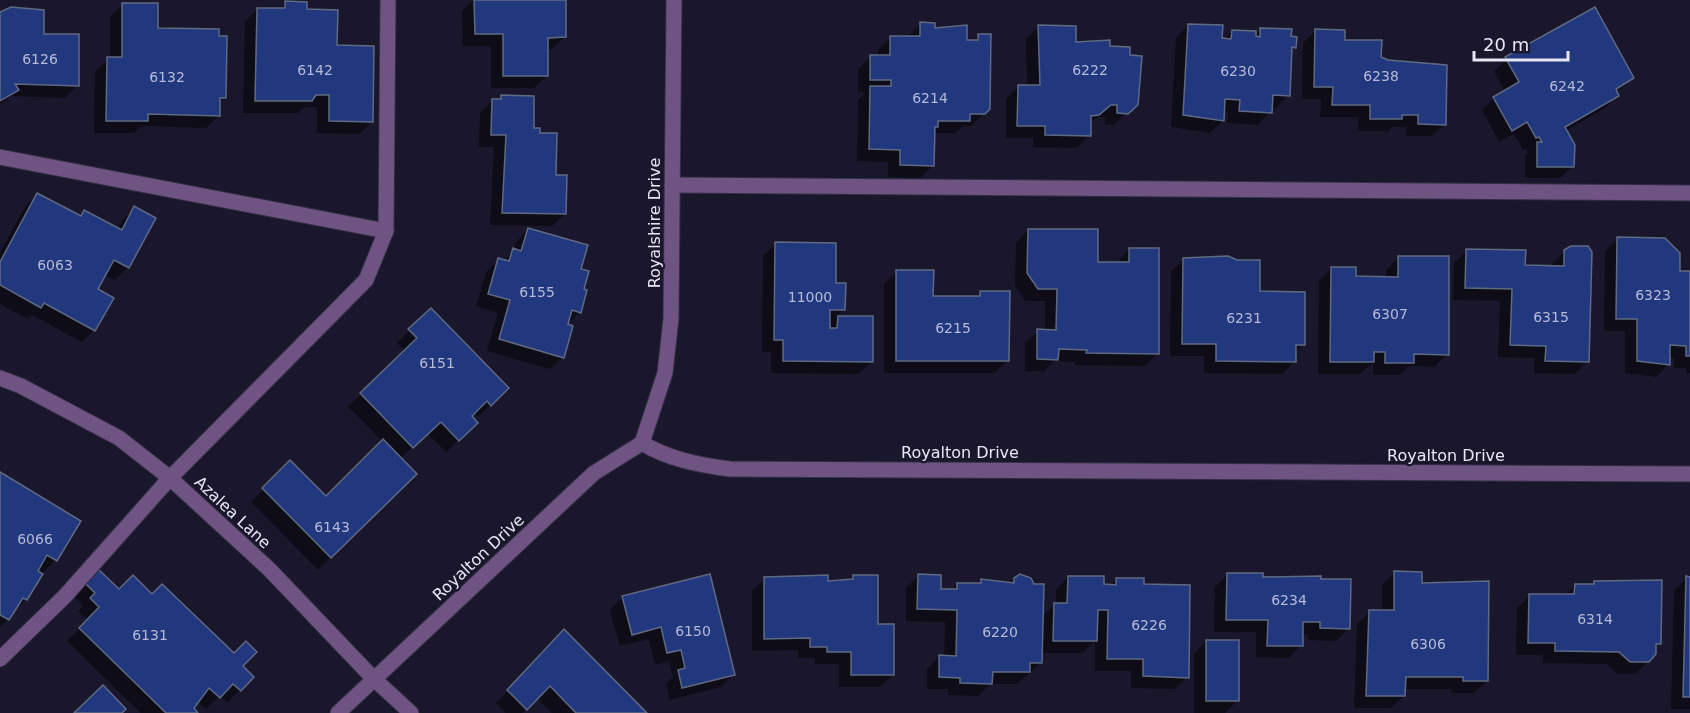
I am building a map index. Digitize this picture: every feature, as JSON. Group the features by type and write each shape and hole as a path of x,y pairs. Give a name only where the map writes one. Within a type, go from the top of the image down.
{"street":[{"path":"0,659 65,596 170,478 366,280 386,231 388,0"},
{"name":"Royalshire Drive","path":"642,442 665,373 671,319 674,0"},
{"path":"0,157 386,231"},
{"path":"672,185 1690,193"},
{"name":"Azalea Lane","path":"0,378 21,386 119,438 170,478 269,569 373,678 411,713"},
{"name":"Royalton Drive","path":"338,713 594,473 642,442 658,453 707,466 730,469 1690,474"}],"building":[{"path":"474,0 566,0 566,37 548,38 548,76 503,76 503,34 475,34"},
{"path":"285,1 307,2 307,9 338,10 337,45 374,46 373,122 329,121 329,95 316,95 312,101 255,101 257,8 285,8"},
{"path":"122,3 158,3 158,28 219,29 219,36 227,36 226,98 220,98 220,116 148,114 148,121 106,121 107,57 122,57"},
{"path":"11,7 44,10 44,34 79,34 79,86 15,84 19,90 0,101 0,12"},
{"path":"1595,7 1634,78 1616,89 1619,96 1565,127 1575,145 1574,167 1537,167 1537,142 1542,142 1539,137 1536,138 1527,122 1512,131 1493,97 1519,82 1505,57"},
{"path":"920,22 935,23 935,28 967,25 967,40 978,40 978,34 991,34 990,109 985,114 970,114 970,121 938,121 938,127 935,127 934,166 900,165 900,150 869,149 870,86 891,86 891,80 870,80 870,55 890,55 890,36 920,36"},
{"path":"1188,24 1223,25 1222,38 1231,39 1232,30 1256,31 1256,36 1260,37 1260,28 1292,29 1291,36 1297,37 1296,48 1292,47 1290,96 1273,95 1272,113 1239,111 1240,100 1225,99 1224,121 1183,115"},
{"path":"1038,25 1076,26 1076,42 1110,40 1110,46 1130,47 1130,55 1142,56 1138,105 1128,114 1117,113 1117,105 1111,105 1099,115 1091,116 1091,136 1045,135 1045,126 1017,126 1018,85 1040,85"},
{"path":"1315,29 1345,30 1345,40 1382,40 1381,57 1388,60 1447,65 1446,125 1418,124 1418,115 1402,115 1402,119 1370,119 1370,105 1332,105 1333,87 1314,87"},
{"path":"501,95 534,96 534,128 540,128 540,133 557,133 556,175 567,175 566,214 502,213 506,135 491,135 492,99 501,99"},
{"path":"37,193 81,216 84,210 122,230 134,206 156,218 129,268 114,260 98,289 114,298 95,331 44,303 41,308 0,285 0,262"},
{"path":"528,228 588,245 581,269 589,271 584,289 587,290 581,313 572,310 568,324 573,326 564,358 499,339 510,300 488,294 498,258 509,261 513,248 521,251"},
{"path":"1028,229 1098,229 1098,262 1129,262 1129,248 1159,248 1159,354 1086,353 1087,350 1059,349 1058,360 1037,359 1037,329 1056,330 1057,289 1038,289 1027,273"},
{"path":"1617,237 1665,238 1680,253 1680,271 1690,271 1690,356 1686,356 1686,346 1670,345 1670,365 1637,361 1637,319 1616,319"},
{"path":"775,242 836,243 836,283 846,283 845,310 830,310 830,328 837,328 838,316 873,316 873,362 783,361 783,340 774,340"},
{"path":"1571,246 1588,246 1592,252 1589,362 1545,361 1546,346 1510,345 1512,289 1465,288 1466,249 1526,250 1525,265 1564,266 1564,250"},
{"path":"1228,256 1237,260 1260,260 1260,291 1305,292 1305,345 1296,345 1296,362 1216,361 1216,344 1182,344 1183,258"},
{"path":"1398,256 1449,256 1449,355 1414,354 1414,363 1385,363 1385,352 1374,352 1374,362 1330,362 1331,267 1356,267 1356,276 1398,277"},
{"path":"896,270 934,270 933,296 980,296 980,291 1010,291 1009,361 896,361"},
{"path":"431,308 509,388 491,406 487,401 472,416 478,423 459,441 441,422 413,448 360,393 417,338 408,329"},
{"path":"383,439 417,474 331,558 262,488 290,460 326,496"},
{"path":"0,472 81,521 57,561 47,555 38,571 43,574 27,600 23,598 9,620 0,615"},
{"path":"97,568 119,589 133,575 152,594 162,584 234,653 246,641 257,652 243,666 254,677 241,691 233,684 220,698 209,688 194,708 198,713 166,713 79,628 99,607 90,598 95,593 84,582"},
{"path":"1394,571 1422,572 1422,583 1489,581 1488,681 1463,681 1463,677 1406,677 1405,696 1366,696 1369,610 1394,610"},
{"path":"1227,573 1263,573 1263,577 1321,576 1321,579 1351,579 1350,629 1320,628 1320,622 1303,622 1303,646 1267,646 1268,620 1226,620"},
{"path":"710,574 735,675 682,688 678,670 685,668 681,650 667,653 661,627 632,635 622,596"},
{"path":"918,574 941,575 941,589 957,589 957,583 981,583 981,579 1014,583 1014,578 1020,574 1031,578 1034,584 1044,584 1042,663 1030,663 1030,672 993,672 992,684 960,683 960,678 939,677 939,655 956,656 957,610 917,609"},
{"path":"828,575 828,581 853,579 853,575 878,575 878,624 894,624 894,675 851,675 851,652 827,652 827,647 810,647 810,638 764,639 764,577"},
{"path":"1068,576 1104,576 1104,584 1116,585 1116,578 1144,578 1144,584 1190,585 1189,678 1143,676 1143,659 1107,659 1108,610 1098,610 1097,641 1053,641 1054,603 1067,603"},
{"path":"1686,576 1690,577 1690,697 1683,697"},
{"path":"1662,580 1661,644 1656,644 1656,654 1649,662 1630,662 1619,652 1555,651 1555,643 1528,643 1529,594 1574,594 1575,584 1594,584 1594,581"},
{"path":"564,629 647,713 576,713 550,686 527,710 507,690"},
{"path":"1206,640 1239,640 1239,701 1206,701"},
{"path":"103,685 126,709 122,713 74,713"}]}
